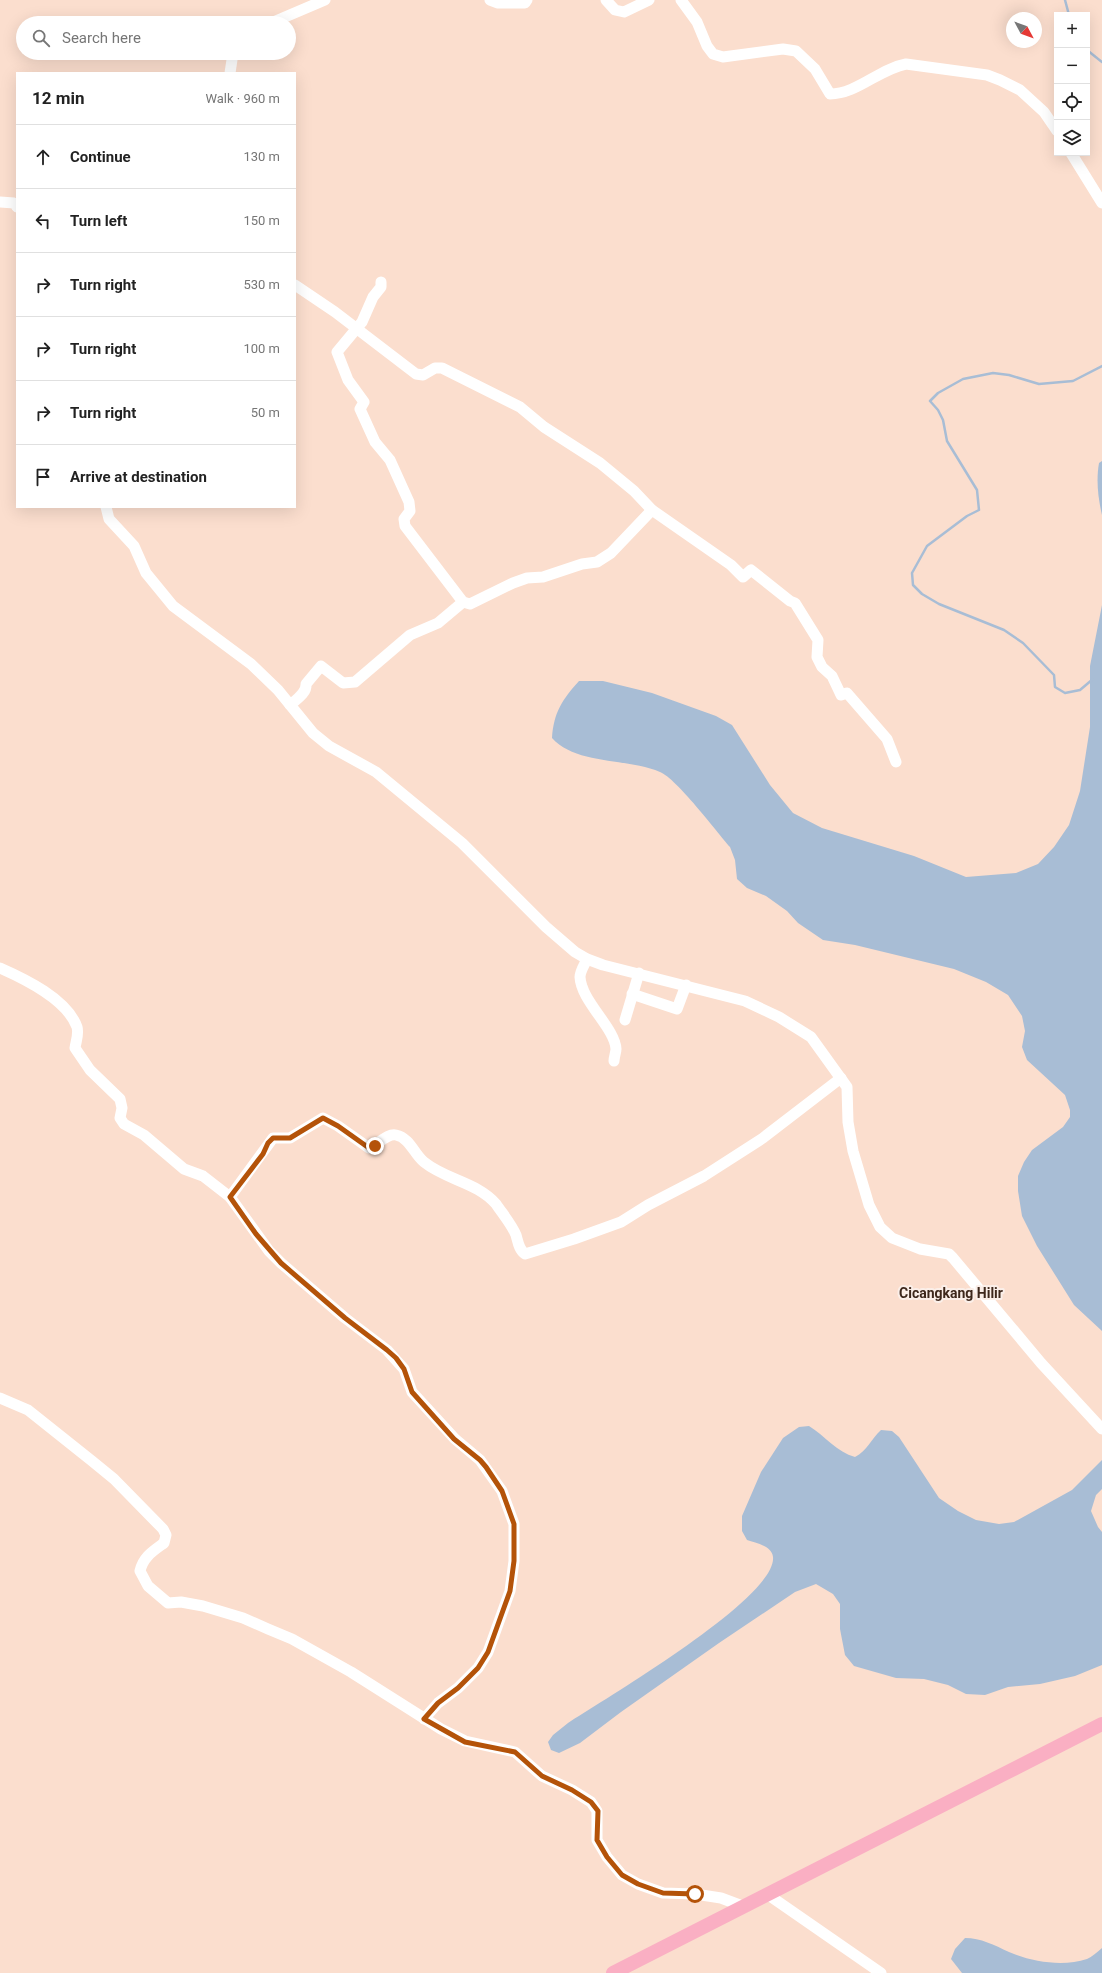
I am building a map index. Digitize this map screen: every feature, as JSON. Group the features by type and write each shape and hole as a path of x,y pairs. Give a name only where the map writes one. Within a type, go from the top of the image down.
{"main road":[{"path":"613,1973 1102,1724"}],"street":[{"path":"288,16 324,0"},
{"path":"490,0 498,3 525,2 527,0"},
{"path":"606,0 614,10 624,12 649,0"},
{"path":"681,0 697,22 707,46 714,54 723,57 783,49 796,51 815,69 830,94 842,94 893,66 906,64 987,75 1020,90 1044,112 1054,127"},
{"path":"230,72 232,60"},
{"path":"1073,156 1102,203"},
{"path":"0,202 16,205"},
{"path":"381,282 381,287 373,297 368,314 337,352 344,373 364,402 360,409 369,431 375,442 390,460 407,497 410,511 404,519 405,526 463,602 470,604 492,592 527,578 543,577 582,564 597,562 612,552 652,510"},
{"path":"296,286 335,312 356,330 416,374 423,375 435,368 442,368 520,407 544,427 600,463 634,491 652,510 731,565 743,577 751,570 790,601 795,603 818,640 817,657 822,667 832,676 841,695 848,693 887,739 896,762"},
{"path":"106,508 109,519 134,546 146,573 173,606 251,664 278,690 313,733 329,746 376,772 456,838 546,927 587,959 745,1001 779,1017 811,1037 842,1078 848,1090 848,1122 854,1150 869,1205 880,1227 892,1238 920,1249 949,1254 1041,1363 1102,1429"},
{"path":"290,705 303,693 306,688 306,684 321,666 343,683 355,682 410,635 438,623 463,602"},
{"path":"587,959 580,976 582,984 598,1016 613,1037 616,1049 614,1061"},
{"path":"0,968 44,991 69,1014 77,1027 78,1035 75,1048 90,1070 120,1099 122,1108 120,1118 124,1124 144,1136 184,1169 203,1176 230,1197 261,1240 281,1263 345,1318 396,1358 404,1369 412,1392 454,1439 480,1460 502,1491 514,1524 514,1561 510,1591 488,1652 478,1668 458,1688 438,1703 424,1719"},
{"path":"625,1020 639,973"},
{"path":"632,994 677,1009 686,985"},
{"path":"230,1197 263,1154 268,1143 273,1138 290,1138 323,1118 338,1126 369,1148 388,1136 395,1134 402,1137 424,1162 443,1174 466,1183 495,1203 515,1233 521,1250 525,1254 574,1239 621,1222 648,1205 704,1176 763,1138 842,1078"},
{"path":"0,1398 28,1410 86,1456 114,1479 162,1529 166,1535 164,1543 147,1556 142,1562 140,1571 148,1586 168,1604 181,1602 236,1616 292,1639 351,1672 424,1719 465,1742 515,1752 542,1776 572,1790 591,1802 598,1811 597,1840 607,1857 622,1875 638,1884 663,1893 695,1894 721,1898 745,1907"},
{"path":"767,1894 881,1973"}],"water":[{"path":"1102,461 1102,515 1099,496 1098,469 1099,463"},
{"path":"1102,605 1102,1331 1074,1305 1037,1246 1022,1216 1018,1191 1018,1176 1024,1162 1032,1150 1063,1127 1070,1117 1070,1110 1065,1095 1027,1060 1022,1047 1025,1031 1022,1016 1008,995 986,982 954,969 855,945 823,940 798,923 787,911 766,896 747,888 737,879 735,860 730,847 686,794 667,776 647,768 574,753 562,747 552,738 555,721 560,707 568,694 579,681 603,681 652,693 716,716 732,725 770,785 793,813 822,828 914,856 966,877 1016,873 1038,864 1054,847 1069,825 1080,791 1090,727 1090,666"},
{"path":"809,1426 837,1448 855,1457 863,1452 881,1430 892,1431 899,1437 939,1498 958,1511 976,1520 999,1524 1014,1522 1072,1490 1102,1460 1102,1489 1096,1495 1091,1511 1098,1527 1102,1532 1102,1665 1075,1676 1040,1684 1008,1687 985,1695 966,1694 948,1685 924,1679 896,1678 854,1666 845,1655 840,1629 840,1604 833,1594 816,1584 795,1592 719,1643 621,1712 580,1743 559,1753 551,1750 548,1742 553,1735 568,1723 650,1671 686,1646 748,1597 767,1575 773,1557 772,1553 767,1548 747,1540 742,1531 742,1516 761,1472 783,1438 799,1427"},
{"path":"965,1938 971,1938 993,1944 1018,1956 1037,1961 1058,1963 1068,1963 1087,1959 1102,1948 1102,1973 962,1973 951,1959 955,1949"}],"waterway":[{"path":"1065,0 1068,12"},
{"path":"1090,52 1102,62"},
{"path":"1093,679 1080,690 1065,693 1055,687 1054,675 1023,643 1004,630 939,604 922,594 913,585 912,573 927,546 967,516 979,510 977,490 947,441 943,420 938,410 930,401 938,393 963,379 993,373 1009,375 1039,384 1073,381 1102,366"}],"district":[{"name":"Cicangkang Hilir","path":"951,1293"}],"route":[{"path":"375,1146 369,1148 329,1120 323,1118 290,1138 273,1138 268,1143 263,1154 230,1197 269,1251 281,1263 345,1318 396,1358 404,1369 412,1392 454,1439 480,1460 502,1491 514,1524 514,1561 510,1591 488,1652 478,1668 458,1688 438,1703 424,1719 441,1730 465,1742 515,1752 549,1781 572,1790 591,1802 598,1811 597,1840 607,1857 622,1875 638,1884 663,1893 695,1894"}]}
